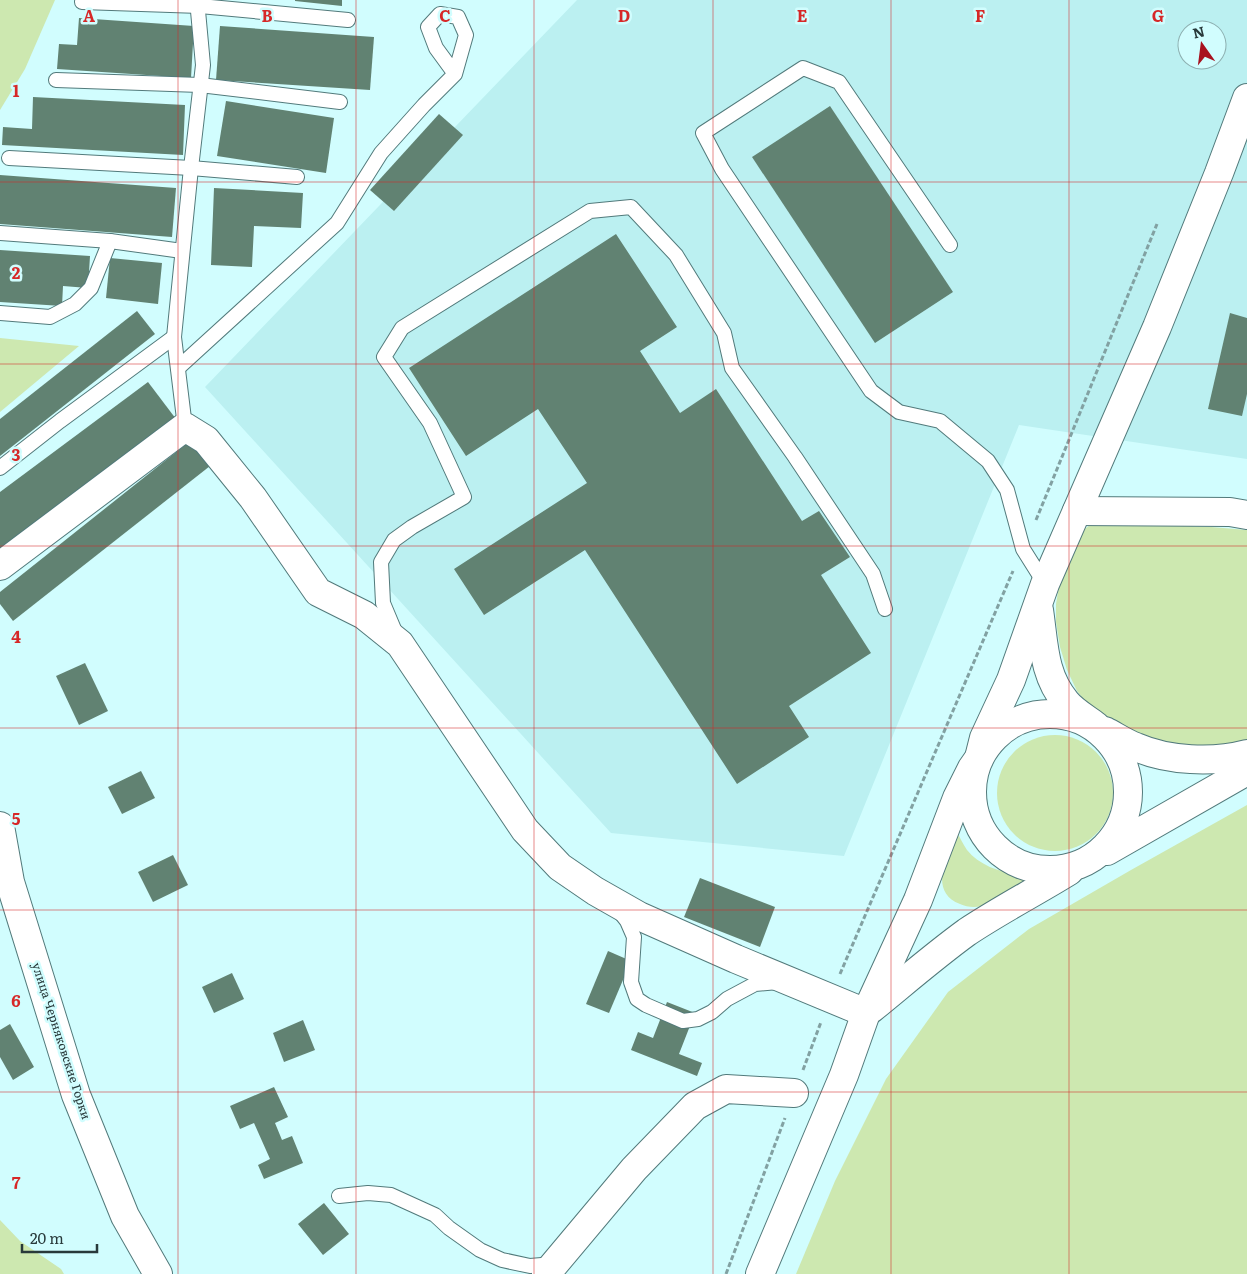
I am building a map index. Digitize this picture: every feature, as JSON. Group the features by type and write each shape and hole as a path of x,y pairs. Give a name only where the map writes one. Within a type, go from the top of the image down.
{"street":[{"path":"1041,594 1043,645 1052,679 1067,704 1096,726 1108,739 1121,759 1127,773 1129,800 1122,826 1106,845 1084,862 1061,870 1037,870 1014,862 1002,855 986,838 976,818 973,806 972,793 979,758 984,738 1011,680 1041,594 1157,327 1247,98"},
{"path":"0,566 185,427 206,440 253,498 318,592 364,615 400,644 525,830 560,866 595,891 639,916 866,1013"},
{"path":"1077,511 1230,512 1247,515"},
{"path":"760,1274 844,1075 866,1013 918,900 957,798 972,768 989,744 1019,721 1045,715 1060,715 1096,726 1136,748 1174,758 1193,760 1237,757 1247,754"},
{"path":"866,1013 947,947 1008,906 1084,862 1139,834 1247,771"},
{"name":"улица Черняковские Горки","path":"0,826 10,882 76,1095 125,1216 158,1274"},
{"path":"550,1269 634,1169 695,1106 726,1089 794,1093"}],"lane":[{"path":"82,2 199,3 348,20"},
{"path":"185,427 174,337 203,65 199,3"},
{"path":"950,245 839,82 803,68 703,133 722,169 871,391 899,412 940,421 988,461 1007,490 1023,549 1041,594"},
{"path":"178,368 337,223 381,153 455,74"},
{"path":"56,80 200,85 340,102"},
{"path":"9,158 191,168 297,177"},
{"path":"400,644 382,603 382,562 394,540 412,527 464,497 430,423 384,357 402,328 590,211 631,206 676,255 724,333 732,368 795,457 873,574 885,609"},
{"path":"0,233 110,241 182,251"},
{"path":"0,313 50,317 75,304 91,288 110,241"},
{"path":"0,468 174,337"},
{"path":"613,901 627,921 634,937 631,982 637,999 646,1006 683,1022 698,1019 712,1012 728,999 755,984 788,981"},
{"path":"339,1196 368,1193 391,1195 435,1216 480,1250 502,1260 550,1269"}],"path":[{"path":"726,1274 830,998 1055,474 1157,224"}],"shaded area":[{"path":"577,0 1247,0 1247,459 1019,425 844,856 611,833 205,387"}],"green space":[{"path":"0,0 55,0 25,69 0,110"},
{"path":"0,338 79,346 0,412"},
{"path":"1099,522 1247,530 1247,745 1189,747 1141,735 1112,723 1091,709 1077,691 1067,670 1060,647 1056,622 1056,604 1059,586 1082,531 1090,525"},
{"path":"1055,735 1077,739 1087,744 1096,752 1104,761 1109,771 1113,793 1109,815 1104,825 1096,834 1087,842 1077,847 1055,851 1033,847 1023,842 1014,834 1006,825 1001,815 997,793 1001,771 1006,761 1014,752 1023,744 1033,739"},
{"path":"1247,805 1247,1274 796,1274 835,1181 886,1079 948,992 1029,929"},
{"path":"957,832 967,850 987,866 1029,877 1000,898 982,906 967,906 950,898 944,890 942,882 943,872 945,861"},
{"path":"0,1220 20,1241 61,1269 64,1274 0,1274"}],"building":[{"path":"342,0 342,6 295,1"},
{"path":"79,18 194,26 191,78 57,69 59,44 77,45"},
{"path":"220,26 374,37 370,90 216,80"},
{"path":"33,97 185,105 183,155 2,145 3,127 32,129"},
{"path":"226,101 334,118 326,173 217,156"},
{"path":"830,106 953,292 875,343 752,157"},
{"path":"439,114 463,135 394,211 370,190"},
{"path":"0,175 176,188 172,237 0,224"},
{"path":"214,188 303,193 301,228 254,226 252,267 211,265"},
{"path":"616,234 677,327 640,351 680,413 716,389 802,521 819,511 850,557 821,575 871,653 789,706 809,737 737,784 585,550 484,615 454,569 587,483 538,409 466,456 409,368"},
{"path":"0,250 90,256 88,288 63,286 62,306 0,302"},
{"path":"110,258 162,263 158,304 106,298"},
{"path":"137,311 155,334 0,456 0,419"},
{"path":"1230,313 1247,318 1247,394 1242,416 1208,409"},
{"path":"148,382 176,419 0,550 0,492"},
{"path":"190,441 210,466 13,621 0,604 0,592"},
{"path":"85,663 108,711 79,725 56,676"},
{"path":"141,771 155,798 122,814 108,787"},
{"path":"173,855 188,885 153,902 138,872"},
{"path":"700,878 775,907 760,947 684,917"},
{"path":"608,951 631,961 609,1013 586,1004"},
{"path":"232,973 244,999 214,1013 202,987"},
{"path":"667,1002 695,1013 679,1054 702,1063 697,1076 631,1050 638,1032 653,1038"},
{"path":"303,1020 315,1050 284,1062 273,1033"},
{"path":"10,1024 34,1067 13,1080 0,1057 0,1030"},
{"path":"274,1087 288,1117 275,1123 282,1140 292,1136 303,1163 264,1179 258,1165 270,1159 254,1123 240,1129 230,1106"},
{"path":"324,1203 349,1234 323,1255 298,1224"}]}
